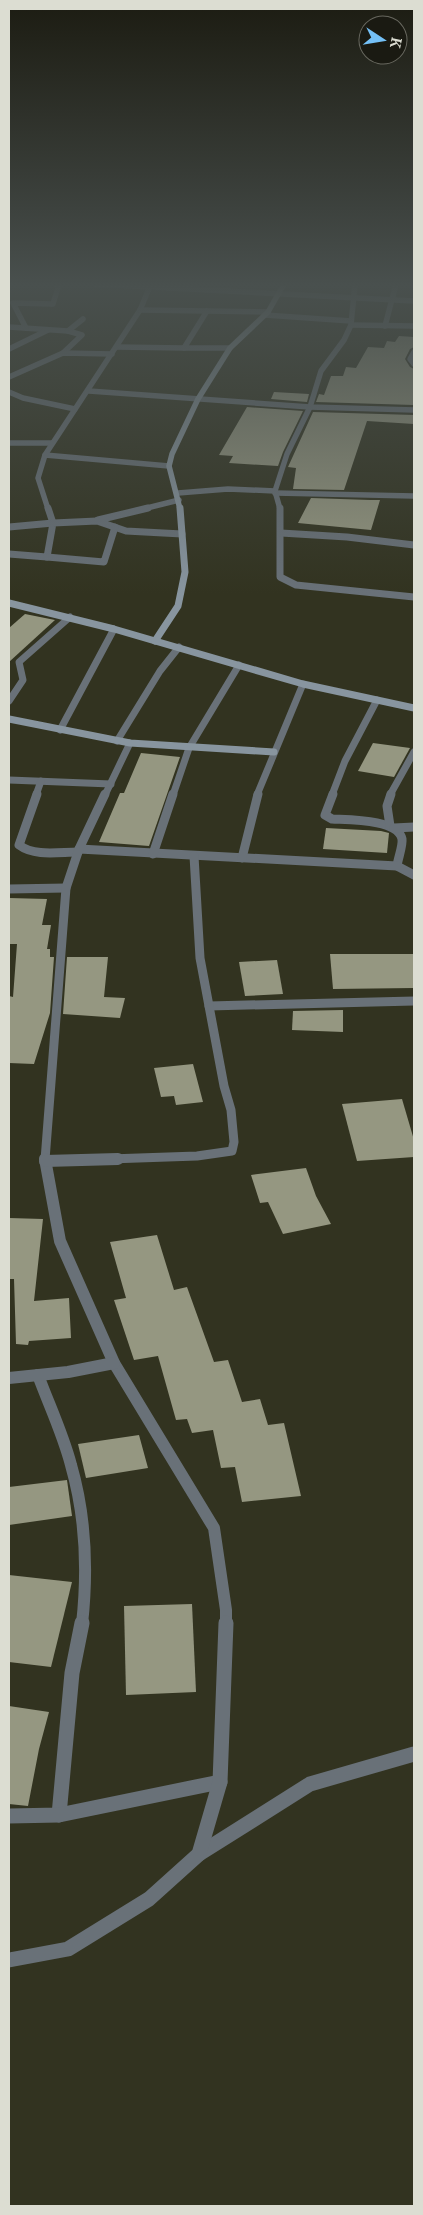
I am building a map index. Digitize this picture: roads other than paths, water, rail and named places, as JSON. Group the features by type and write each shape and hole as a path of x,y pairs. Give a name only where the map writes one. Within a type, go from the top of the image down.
{"street":[{"path":"47,557 53,523 38,478 45,455 52,443 91,387"},
{"path":"155,641 178,606 185,572 178,493 169,466 172,454 206,387"},
{"path":"316,387 310,407 287,454 275,492 281,511 280,577 290,583 414,596"},
{"path":"89,391 310,407 414,410"},
{"path":"10,394 75,409"},
{"path":"9,443 52,443"},
{"path":"45,455 169,466"},
{"path":"178,493 228,489 414,496"},
{"path":"9,527 97,520 179,500"},
{"path":"97,520 126,531 182,534"},
{"path":"9,554 104,562 115,527"},
{"path":"281,532 414,545"},
{"path":"9,602 179,647 303,684 414,708"},
{"path":"9,701 23,680 19,662 70,617"},
{"path":"60,730 114,629"},
{"path":"117,740 160,671 179,647"},
{"path":"152,854 189,748 239,665"},
{"path":"242,858 254,803 303,684"},
{"path":"377,700 344,761 325,815 332,819 392,827 414,827"},
{"path":"9,719 130,743 274,752"},
{"path":"130,743 79,851 66,888 45,1161 60,1240 114,1363 214,1528 226,1610 220,1782 199,1854"},
{"path":"398,866 402,839 392,827 387,806 391,793 414,752"},
{"path":"9,780 111,784"},
{"path":"41,780 20,845 22,848 34,852 79,851 398,866 414,875"},
{"path":"45,1161 197,1156 232,1151 234,1142 231,1110 224,1086 200,958 194,856"},
{"path":"9,889 66,888"},
{"path":"209,1006 414,1001"},
{"path":"9,1378 68,1372 114,1363"},
{"path":"38,1375 76,1481 86,1549 85,1598 81,1631 72,1673 59,1816"},
{"path":"9,1960 68,1949 149,1899 199,1854 310,1784 414,1754"},
{"path":"9,1816 59,1816 220,1782"}]}
